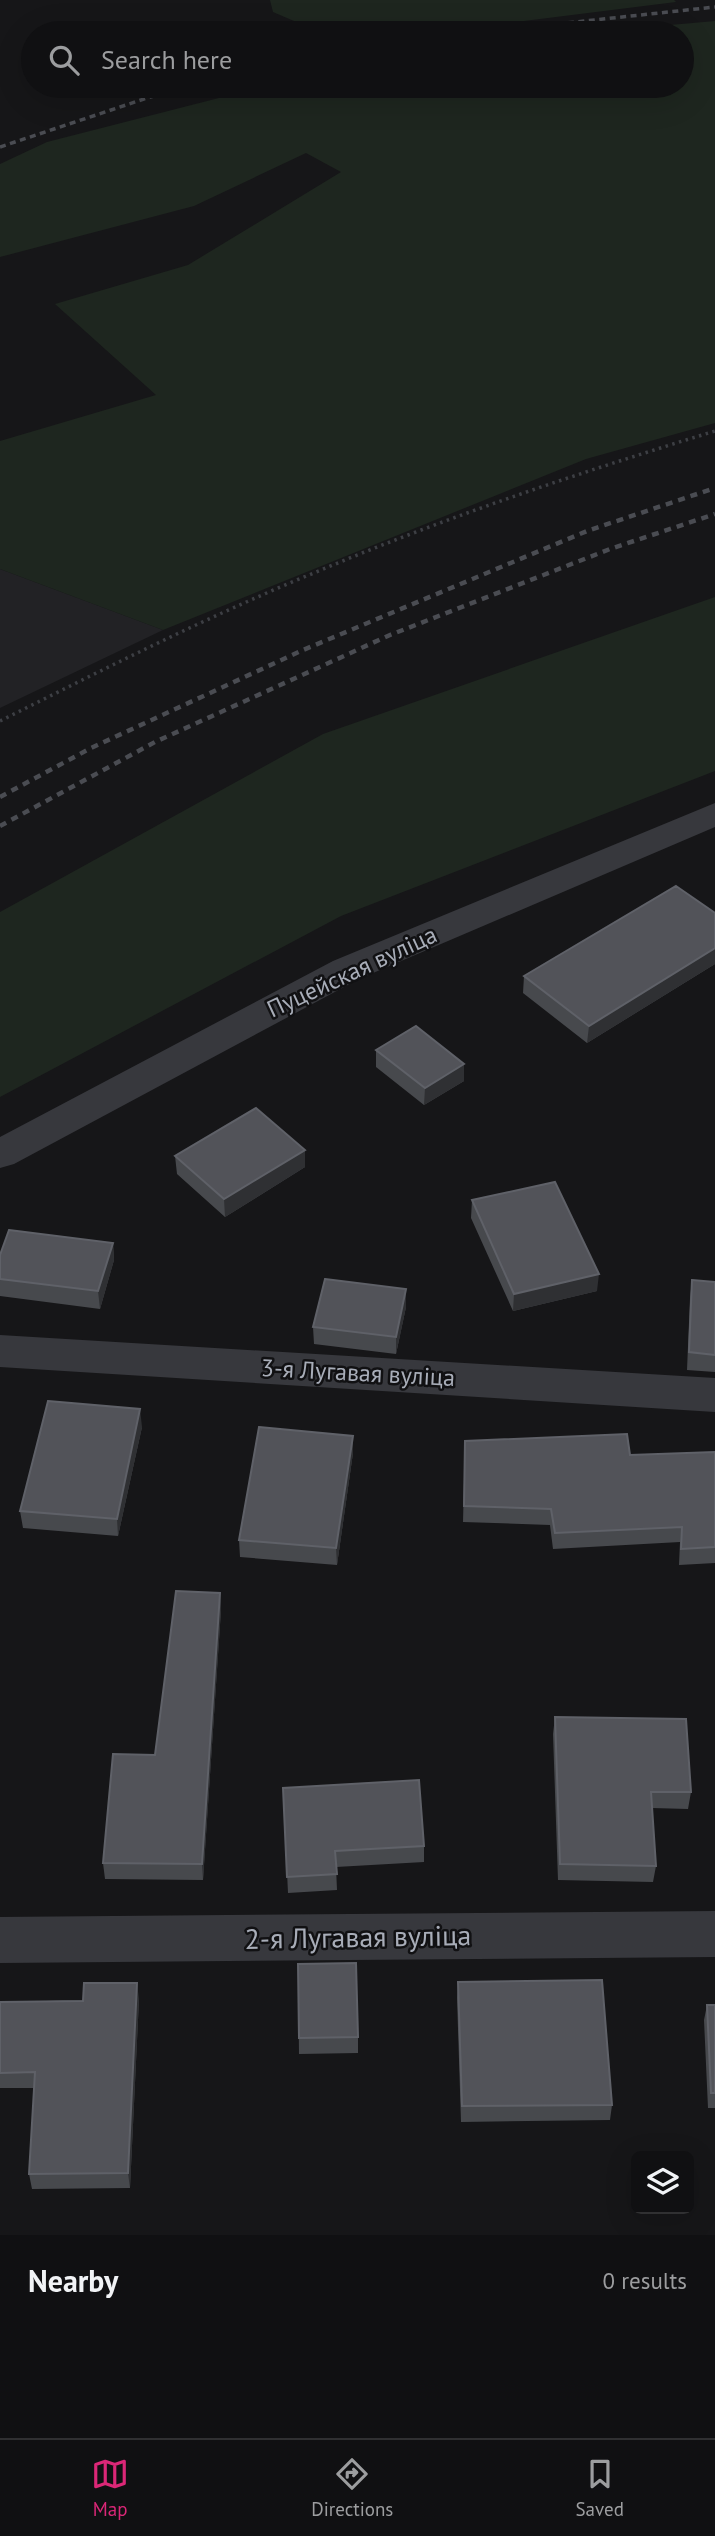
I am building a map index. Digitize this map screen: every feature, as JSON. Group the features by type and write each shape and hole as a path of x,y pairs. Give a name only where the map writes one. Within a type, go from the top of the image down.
{"street":[{"name":"Пуцейская вуліца","path":"0,1154 345,970 715,814"},
{"name":"3-я Лугавая вуліца","path":"0,1351 715,1395"},
{"name":"2-я Лугавая вуліца","path":"0,1940 715,1934"}],"path":[{"path":"0,721 195,624 363,553 526,492 715,431"}],"shaded area":[{"path":"270,0 676,2 525,21 294,21 273,12"},
{"path":"715,21 715,423 586,459 163,630 0,569 0,441 156,395 55,304 188,265 341,172 306,153 194,206 0,257 0,164 47,142 219,98 694,98 694,23"},
{"path":"0,569 163,630 0,708"},
{"path":"715,597 715,771 341,916 0,1097 0,912 323,734"}],"building":[{"path":"676,886 715,913 715,948 589,1026 524,976"},
{"path":"416,1026 464,1064 425,1088 376,1050"},
{"path":"256,1108 305,1150 224,1199 175,1156"},
{"path":"555,1182 599,1274 514,1294 472,1200"},
{"path":"9,1230 113,1243 98,1291 0,1279 0,1255"},
{"path":"325,1279 406,1289 396,1337 313,1327"},
{"path":"692,1280 715,1282 715,1355 689,1352"},
{"path":"48,1401 140,1409 117,1519 20,1511"},
{"path":"259,1427 353,1436 336,1548 239,1540"},
{"path":"627,1434 630,1455 715,1452 715,1547 681,1549 682,1527 555,1533 551,1509 464,1506 465,1441"},
{"path":"176,1591 220,1593 202,1864 103,1863 113,1754 155,1755"},
{"path":"555,1717 686,1719 691,1792 651,1792 656,1866 560,1864"},
{"path":"419,1780 424,1846 335,1851 337,1874 287,1877 283,1788"},
{"path":"356,1963 358,2037 299,2038 298,1964"},
{"path":"602,1980 612,2105 462,2106 458,1982"},
{"path":"84,1983 137,1983 128,2173 29,2174 35,2072 0,2073 0,2002 83,2001"},
{"path":"707,2005 715,2005 715,2093 711,2093"}],"railway":[{"path":"585,21 715,7"},
{"path":"0,147 147,98"},
{"path":"0,797 91,748 303,650 587,531 715,488"},
{"path":"0,826 155,742 390,635 610,549 715,514"}]}
